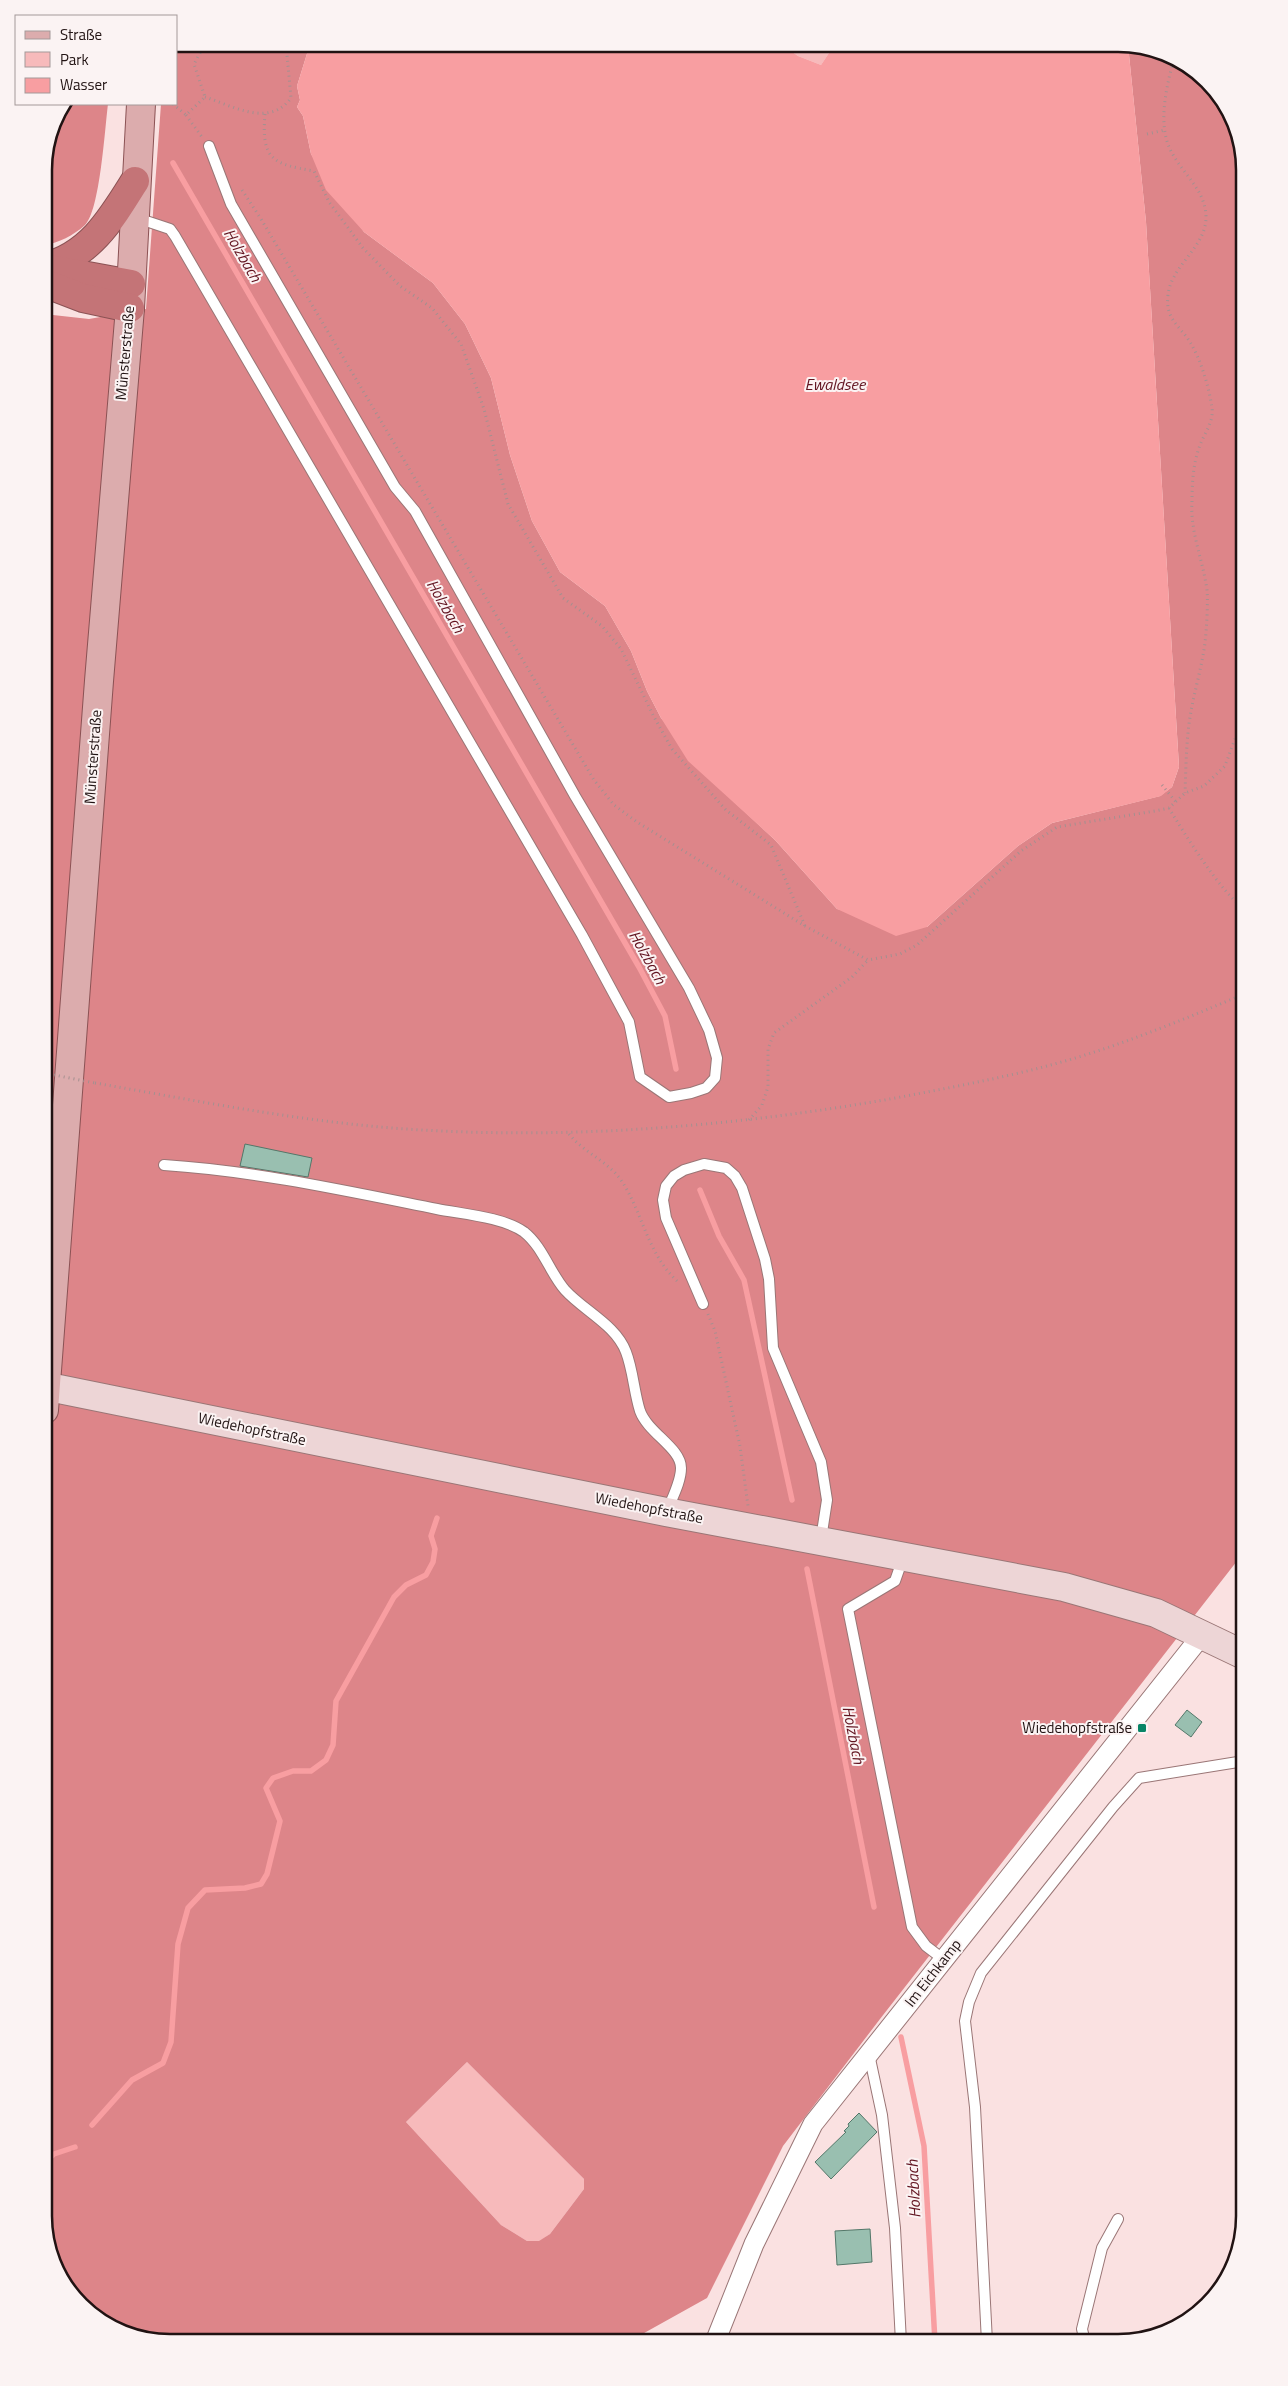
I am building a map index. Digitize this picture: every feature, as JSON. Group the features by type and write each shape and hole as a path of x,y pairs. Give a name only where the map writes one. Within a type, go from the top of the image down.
{"highway":[{"path":"53,264 76,253 101,233 135,181"},
{"path":"53,271 130,296"},
{"path":"53,286 83,298 130,296"}],"main road":[{"name":"Münsterstraße","path":"52,1283 130,296 140,105"},
{"name":"Wiedehopfstraße","path":"52,1396 1064,1588 1156,1613 1236,1651"}],"street":[{"name":"Im Eichkamp","path":"718,2334 754,2244 813,2124 1202,1635"}],"lane":[{"path":"134,217 170,229 175,236 582,935 629,1022 640,1077 669,1096 691,1093 706,1088 715,1078 716,1058 710,1030 689,988 575,796 414,511 395,487 231,204 209,146"},
{"path":"703,1304 666,1218 663,1200 666,1186 674,1176 684,1170 704,1164 726,1168 735,1176 742,1188 765,1259 769,1280 773,1348 821,1462 828,1500 820,1542"},
{"path":"164,1165 215,1168 400,1202 505,1223 523,1232 535,1244 565,1290 613,1332 626,1352 641,1412 654,1433 672,1449 678,1458 681,1468 666,1512"},
{"path":"903,1557 895,1581 848,1609 912,1927 926,1946 943,1959"},
{"path":"986,2334 975,2107 964,2021 969,2002 981,1973 1113,1807 1139,1778 1236,1762"},
{"path":"869,2054 882,2115 895,2228 900,2334"},
{"path":"1083,2334 1082,2329 1102,2248 1118,2220"}],"path":[{"path":"201,52 194,64 205,97"},
{"path":"205,97 245,110 265,114 276,112 292,98 287,52"},
{"path":"1172,66 1167,83 1166,130 1171,152 1202,194 1206,216 1204,233 1172,279 1168,294 1168,308 1173,323 1190,342 1203,373 1212,410 1211,422 1198,449 1192,496 1194,536 1206,589 1206,633 1189,723 1186,793"},
{"path":"186,115 205,97"},
{"path":"174,105 186,115 209,146"},
{"path":"265,114 265,144 273,159 282,165 314,171 329,202 363,248 400,286 432,308 461,344 484,408 508,504 563,598 602,626 621,649 672,749 726,810 771,845 805,926"},
{"path":"1147,134 1166,130"},
{"path":"240,188 262,219 594,780 614,805 637,822 805,926 868,960"},
{"path":"748,1120 762,1104 768,1087 768,1049 774,1033 852,977 868,960 900,954 917,945 1021,851 1057,827 1168,808 1186,793 1204,786 1225,766 1236,736"},
{"path":"1162,785 1176,802"},
{"path":"1168,808 1214,875 1236,899"},
{"path":"53,1075 95,1083"},
{"path":"569,1133 576,1142 602,1161 623,1182 653,1248 665,1267 703,1304 715,1331 740,1446 752,1529"}],"green space":[{"path":"793,53 829,53 821,65"},
{"path":"467,2062 584,2179 584,2189 550,2234 540,2241 527,2241 501,2225 406,2122"}],"shaded area":[{"path":"178,52 307,52 297,86 300,100 297,107 303,116 311,154 364,232 433,283 465,324 491,378 510,455 532,521 560,572 605,606 631,651 647,691 661,718 733,801 775,840 837,909 927,927 1018,846 1052,823 1160,796 1172,787 1179,767 1146,222 1129,54 1155,59 1176,68 1201,87 1220,112 1233,148 1236,171 1236,1562 783,2146 707,2298 643,2334 163,2333 148,2331 112,2318 87,2299 68,2274 55,2238 52,2215 53,315 89,319 146,309 161,105 178,105","holes":["467,2062 584,2179 584,2189 550,2234 539,2241 527,2241 501,2225 406,2122"]},
{"path":"73,105 108,105 98,187 90,217 85,225 76,232 53,244 53,163 57,140 65,118"}],"water":[{"name":"Ewaldsee","path":"307,52 793,53 821,65 829,53 1129,54 1146,222 1179,767 1172,787 1161,796 1052,823 1018,846 927,927 896,936 837,909 775,840 688,761 661,718 647,691 631,651 605,606 560,572 532,521 510,455 491,378 465,324 433,283 364,232 326,190 311,154 303,116 297,107 300,100 297,86"}],"building":[{"path":"245,1144 312,1158 308,1177 240,1166"},
{"path":"1187,1710 1202,1722 1191,1737 1175,1725"},
{"path":"859,2113 877,2132 831,2179 815,2162 846,2132 844,2131 849,2126 848,2124"},
{"path":"870,2229 872,2262 837,2265 835,2231"}],"waterway":[{"name":"Holzbach","path":"173,163 639,967 665,1016 676,1069"},
{"name":"Holzbach","path":"700,1190 719,1236 744,1280 792,1500"},
{"path":"92,2125 132,2080 163,2063 171,2042 178,1944 188,1908 205,1890 245,1888 261,1884 267,1874 280,1821 266,1788 273,1778 293,1771 311,1771 326,1760 333,1745 336,1701 394,1597 406,1585 426,1575 433,1562 435,1549 431,1536 437,1518"},
{"name":"Holzbach","path":"807,1569 874,1907"},
{"name":"Holzbach","path":"901,2037 924,2146 935,2334"},
{"path":"52,2156 75,2147"}],"place":[{"name":"Wiedehopfstraße","path":"1142,1728"}]}
